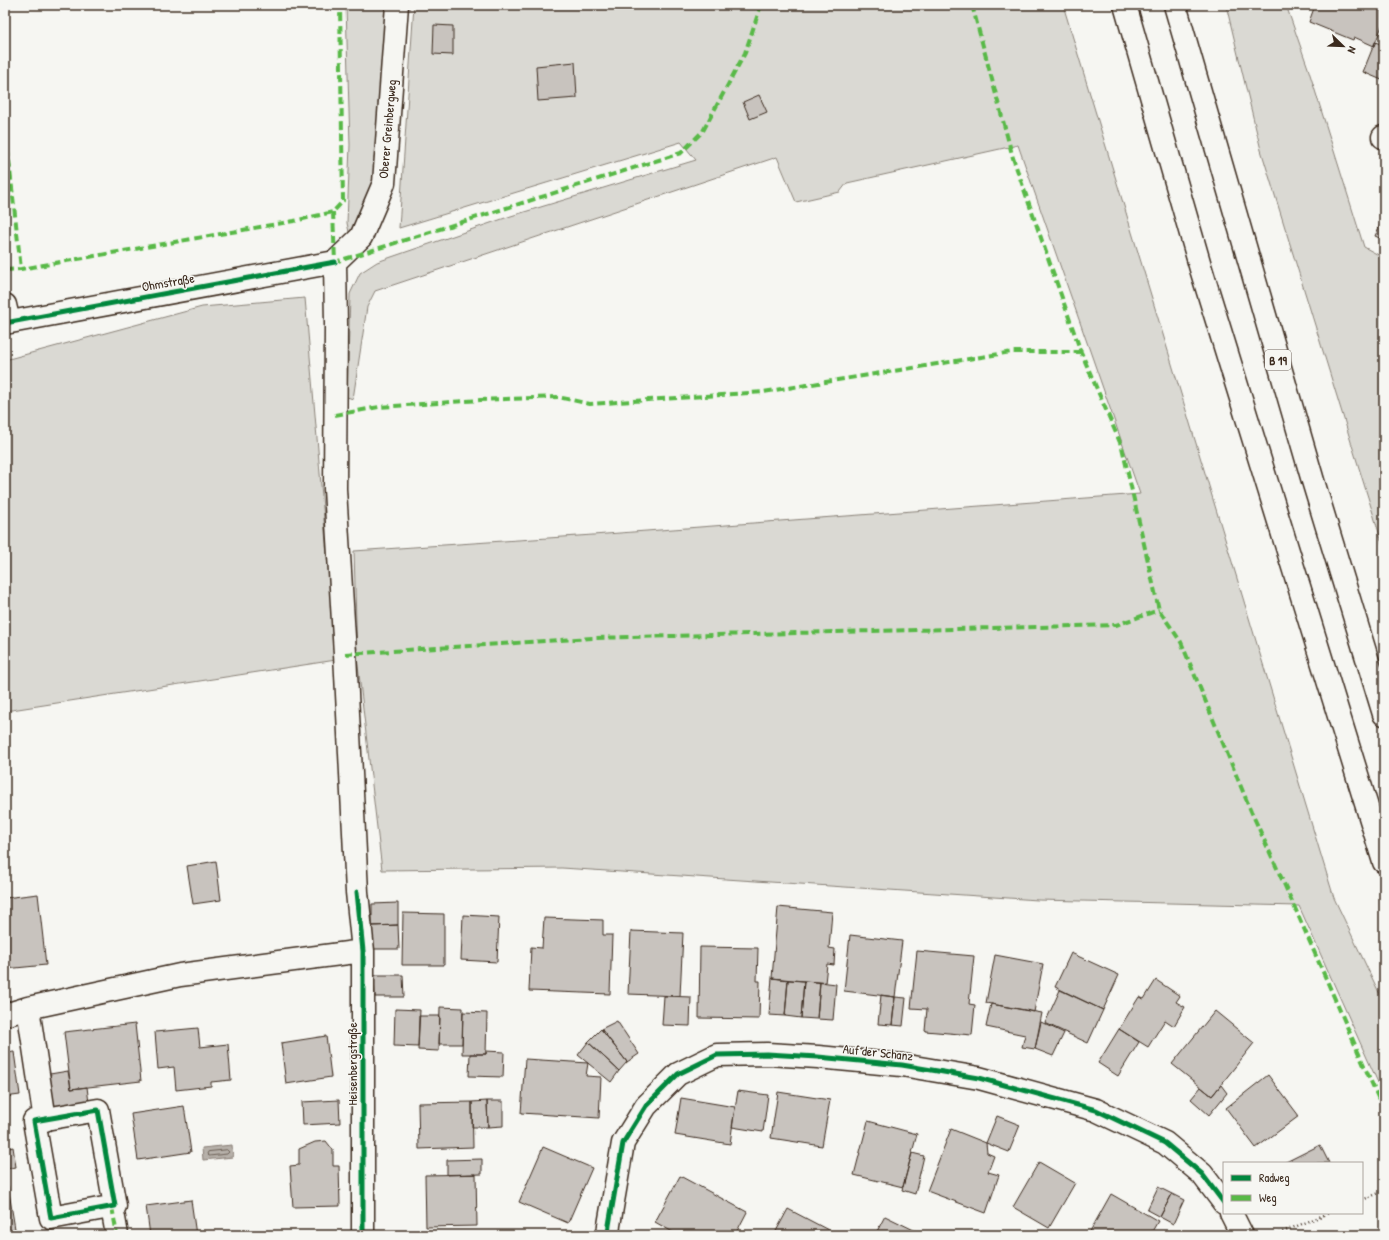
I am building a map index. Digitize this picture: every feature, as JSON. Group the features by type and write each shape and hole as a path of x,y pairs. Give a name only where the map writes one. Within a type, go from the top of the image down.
{"main road":[{"name":"Oberer Greinbergweg","path":"335,262 361,237 384,183 397,5"},
{"path":"1125,5 1201,269 1384,862"},
{"name":"B 19","path":"1175,5 1313,481 1384,714"},
{"name":"Ohmstraße","path":"6,317 335,262"},
{"name":"Heisenbergstraße","path":"335,262 335,489 357,892 363,951 363,1235"},
{"path":"5,1015 28,1008 180,975 363,951"},
{"path":"28,1008 45,1120"},
{"name":"Auf der Schanz","path":"608,1235 623,1143 646,1106 678,1074 717,1055 767,1054 818,1057 902,1066 979,1078 1096,1110 1165,1143 1202,1174 1223,1202"},
{"path":"112,1207 51,1218 34,1121 98,1110 115,1206 112,1207 117,1235"},
{"path":"1232,1214 1242,1235"}],"path":[{"path":"1363,1200 1384,1191"},
{"path":"1275,1235 1327,1214"}],"shaded area":[{"path":"346,5 387,5 374,176 354,232 349,232 347,223 350,145"},
{"path":"414,5 1063,5 1334,898 1384,1003 1384,1096 1299,906 1038,900 562,868 382,870 357,657 354,551 593,535 1140,494 1018,145 847,183 840,192 796,202 777,157 375,291 367,307 353,399 347,397 350,294 360,273 377,262 511,216 696,160 681,142 399,228"},
{"path":"1226,5 1286,5 1308,68 1364,247 1384,258 1384,549 1261,150"},
{"path":"305,298 336,660 5,711 5,360 202,307"}],"water":[{"path":"232,1145 233,1157 203,1160 202,1148"}],"building":[{"path":"1310,5 1359,5 1365,8 1366,5 1384,5 1384,21 1374,46 1354,37 1353,40 1309,22 1314,8"},
{"path":"434,25 453,26 453,55 433,54"},
{"path":"1375,42 1384,45 1384,81 1363,72"},
{"path":"575,62 577,98 538,101 536,66"},
{"path":"759,95 767,112 750,119 743,102"},
{"path":"1384,216 1384,240 1375,236"},
{"path":"216,861 221,900 193,904 187,866"},
{"path":"38,894 46,965 5,969 5,898"},
{"path":"398,903 398,925 372,926 372,904"},
{"path":"778,907 832,912 829,948 835,949 834,965 827,964 825,983 772,978"},
{"path":"403,913 444,914 444,965 402,965"},
{"path":"463,915 499,917 497,962 461,960"},
{"path":"544,918 603,920 603,935 612,935 610,994 529,991 531,947 542,948"},
{"path":"398,925 399,949 373,949 372,926"},
{"path":"631,931 683,933 680,996 628,994"},
{"path":"850,935 902,941 895,997 844,991"},
{"path":"700,947 758,948 757,981 760,981 759,1019 699,1018"},
{"path":"917,951 974,956 969,1004 975,1005 972,1035 925,1031 927,1009 911,1008"},
{"path":"1071,953 1119,975 1103,1010 1055,987"},
{"path":"995,955 1043,964 1034,1012 986,1003"},
{"path":"374,975 403,975 404,997 375,997"},
{"path":"772,978 788,980 785,1016 769,1015"},
{"path":"788,980 804,981 801,1018 785,1016"},
{"path":"1156,980 1180,996 1176,1002 1185,1007 1174,1026 1165,1020 1148,1047 1119,1029 1139,997 1144,999"},
{"path":"804,981 820,982 817,1019 801,1018"},
{"path":"820,982 836,984 833,1020 817,1019"},
{"path":"1060,990 1103,1010 1088,1043 1045,1023"},
{"path":"881,995 895,997 892,1025 878,1024"},
{"path":"664,996 691,997 690,1026 662,1025"},
{"path":"895,997 906,998 903,1026 892,1025"},
{"path":"991,1004 1042,1013 1035,1049 1022,1047 1025,1035 986,1027"},
{"path":"440,1007 463,1008 462,1044 439,1044"},
{"path":"395,1009 420,1010 418,1047 394,1046"},
{"path":"1215,1011 1254,1043 1212,1096 1172,1064"},
{"path":"463,1012 487,1013 486,1054 462,1054"},
{"path":"419,1016 440,1016 439,1051 418,1050"},
{"path":"617,1021 639,1054 627,1062 601,1029"},
{"path":"1041,1022 1064,1033 1053,1056 1035,1049"},
{"path":"135,1024 141,1081 71,1089 64,1032"},
{"path":"198,1028 200,1047 228,1044 231,1080 211,1082 211,1086 176,1090 174,1067 158,1069 155,1032"},
{"path":"601,1029 627,1062 619,1071 588,1042"},
{"path":"1119,1029 1139,1042 1118,1076 1098,1063"},
{"path":"326,1036 331,1077 286,1084 281,1043"},
{"path":"588,1042 619,1071 611,1082 578,1055"},
{"path":"486,1051 504,1052 503,1077 469,1076 470,1054 486,1054"},
{"path":"14,1052 20,1095 5,1097 5,1053"},
{"path":"525,1059 588,1063 586,1076 601,1077 599,1118 521,1113"},
{"path":"68,1071 71,1089 87,1087 89,1103 53,1107 50,1074"},
{"path":"1268,1075 1299,1116 1256,1148 1226,1108"},
{"path":"1221,1085 1227,1093 1209,1115 1191,1099 1201,1087 1212,1096"},
{"path":"738,1091 768,1095 763,1132 732,1127"},
{"path":"778,1092 830,1100 822,1146 771,1138"},
{"path":"681,1098 735,1107 730,1144 675,1135"},
{"path":"339,1100 340,1123 303,1125 302,1102"},
{"path":"487,1101 503,1101 503,1126 488,1127"},
{"path":"487,1101 488,1127 472,1127 472,1102"},
{"path":"472,1102 473,1147 419,1149 418,1103"},
{"path":"184,1106 191,1152 138,1160 131,1114"},
{"path":"997,1116 1020,1125 1009,1152 986,1143"},
{"path":"868,1121 917,1134 903,1187 854,1175"},
{"path":"951,1129 986,1143 987,1153 994,1156 988,1172 999,1175 986,1213 927,1191"},
{"path":"326,1141 333,1150 333,1166 339,1166 340,1206 293,1207 290,1166 299,1165 299,1149 315,1142"},
{"path":"1320,1145 1328,1162 1286,1162"},
{"path":"13,1147 16,1167 5,1169 5,1149"},
{"path":"543,1147 592,1168 568,1223 519,1202"},
{"path":"912,1153 924,1156 915,1194 902,1190"},
{"path":"482,1159 482,1174 447,1175 447,1160"},
{"path":"1039,1162 1075,1183 1049,1228 1013,1207"},
{"path":"476,1174 477,1226 426,1227 425,1175"},
{"path":"680,1176 747,1212 735,1235 678,1235 655,1222"},
{"path":"8,1186 16,1235 5,1235 5,1187"},
{"path":"1158,1187 1172,1194 1160,1217 1147,1210"},
{"path":"1111,1194 1158,1221 1150,1235 1088,1235"},
{"path":"1172,1194 1184,1200 1173,1224 1160,1217"},
{"path":"191,1200 196,1235 150,1235 146,1206"},
{"path":"788,1209 832,1232 830,1235 774,1235"},
{"path":"885,1216 924,1235 875,1235"}],"marked path":[{"path":"5,270 21,269 294,221 333,212 343,201 340,5"},
{"path":"333,212 335,262 681,153 703,131 745,53 761,5"},
{"path":"972,5 1013,158 1081,352 1122,447 1159,610 1181,642 1251,811 1384,1111"},
{"path":"5,125 21,269"},
{"path":"335,415 379,407 480,400 558,397 590,404 763,392 1012,352 1081,352"},
{"path":"345,654 592,638 1116,625 1159,610"},
{"path":"112,1207 117,1235"}],"cycle path":[{"path":"5,323 335,262"},
{"path":"357,892 363,951 363,1235"},
{"path":"608,1235 623,1143 646,1106 678,1074 717,1055 767,1054 902,1065 979,1078 1096,1110 1165,1143 1202,1174 1223,1202"},
{"path":"98,1110 115,1206 51,1218 34,1121 98,1110"}]}
